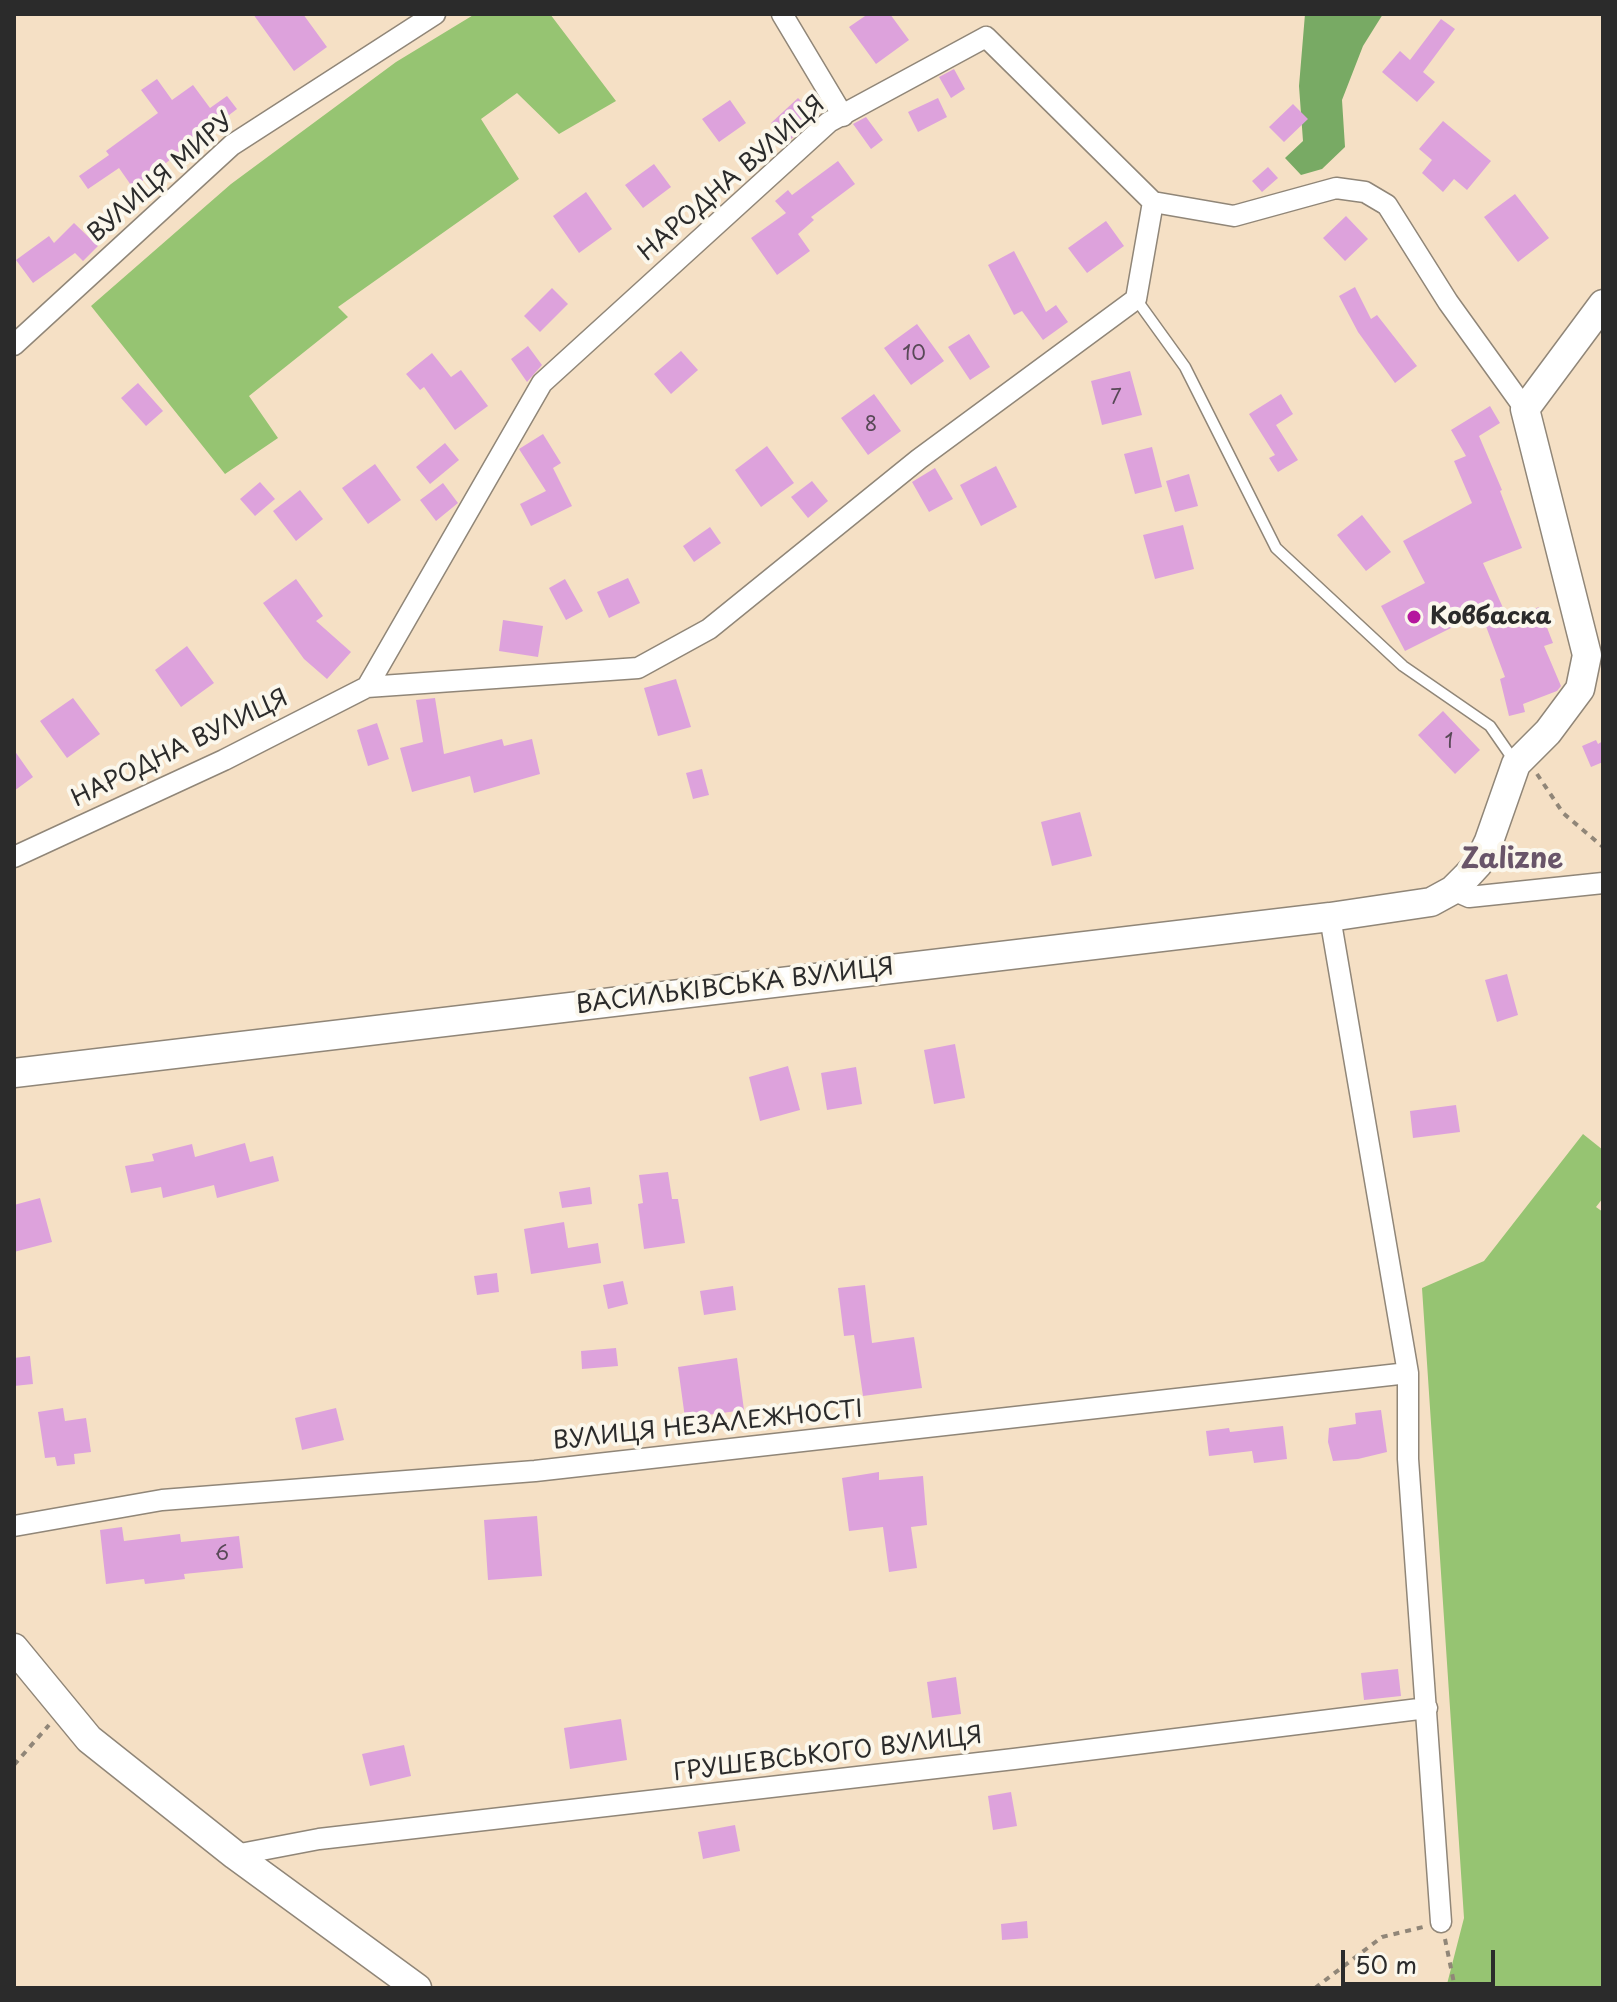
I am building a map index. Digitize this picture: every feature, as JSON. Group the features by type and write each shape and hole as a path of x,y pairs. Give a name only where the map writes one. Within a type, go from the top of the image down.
{"street":[{"name":"ВУЛИЦЯ МИРУ","path":"14,345 232,145 435,14"},
{"path":"782,14 843,116"},
{"name":"НАРОДНА ВУЛИЦЯ","path":"367,687 542,383 829,122 986,37 1153,202"},
{"path":"1136,299 1153,202 1234,216 1336,188 1365,192 1387,205 1448,302 1525,409 1587,655 1580,689 1548,732 1521,759 1478,864 1453,890 1469,897 1603,883"},
{"name":"НАРОДНА ВУЛИЦЯ","path":"14,857 224,760 367,687 638,668 709,629 919,459 1136,299"},
{"path":"1525,409 1603,304"},
{"name":"ВАСИЛЬКІВСЬКА ВУЛИЦЯ","path":"14,1073 1330,917 1431,902 1453,890"},
{"path":"1330,917 1408,1373 1408,1459 1441,1922"},
{"name":"ВУЛИЦЯ НЕЗАЛЕЖНОСТІ","path":"14,1526 162,1500 535,1471 1408,1373"},
{"path":"14,1648 89,1739 235,1855 417,1988"},
{"name":"ГРУШЕВСЬКОГО ВУЛИЦЯ","path":"235,1855 319,1839 1029,1758 1427,1708"}],"lane":[{"path":"1136,299 1185,367 1276,548 1403,666 1490,726 1521,759"}],"path":[{"path":"1521,759 1563,813 1603,847"},
{"path":"14,1765 64,1708"},
{"path":"1315,1988 1382,1937 1441,1922 1455,1988"}],"green space":[{"path":"475,14 550,14 616,101 559,134 517,93 481,119 519,179 338,307 348,317 249,396 278,438 225,474 91,306 231,184 396,62"},
{"path":"1305,14 1383,14 1363,46 1342,100 1345,147 1322,169 1301,175 1285,158 1303,141 1299,86"},
{"path":"1583,1134 1603,1150 1603,1198 1596,1207 1603,1212 1603,1988 1446,1988 1464,1918 1422,1288 1484,1261"}],"building":[{"path":"253,14 303,14 327,47 294,71"},
{"path":"868,14 890,14 909,40 876,64 849,27"},
{"path":"1441,19 1455,29 1423,72 1435,82 1417,102 1382,72 1400,51 1410,60"},
{"path":"954,69 965,89 951,98 939,77"},
{"path":"157,79 172,100 193,85 210,108 227,96 237,109 133,188 119,168 88,189 79,176 109,155 106,151 158,113 141,90"},
{"path":"798,98 816,116 789,141 771,123"},
{"path":"938,98 947,117 918,132 908,112"},
{"path":"730,100 746,123 719,142 702,119"},
{"path":"1293,104 1308,119 1284,142 1269,127"},
{"path":"866,117 883,140 871,149 853,124"},
{"path":"1443,121 1491,161 1467,190 1454,179 1443,192 1422,173 1432,160 1419,149"},
{"path":"838,161 855,184 811,217 814,220 798,234 810,251 777,275 751,238 786,213 775,201 788,190 792,195"},
{"path":"654,164 671,187 643,208 625,185"},
{"path":"1268,167 1278,178 1262,192 1252,181"},
{"path":"586,192 612,229 579,253 553,216"},
{"path":"1515,194 1549,238 1518,262 1484,217"},
{"path":"1346,216 1368,239 1345,261 1323,238"},
{"path":"1106,221 1124,246 1087,273 1068,248"},
{"path":"74,223 98,246 83,261 75,253 33,283 16,260 49,236 54,243"},
{"path":"1014,251 1046,312 1056,305 1068,322 1043,340 1022,311 1014,315 988,265"},
{"path":"1355,287 1371,319 1377,315 1417,366 1395,383 1358,332 1339,296"},
{"path":"552,288 568,304 540,332 524,316"},
{"path":"917,324 944,361 911,385 884,348"},
{"path":"969,334 990,367 970,380 948,347"},
{"path":"528,346 542,365 527,382 511,359"},
{"path":"681,351 698,370 671,394 654,374"},
{"path":"432,353 451,377 461,370 488,406 455,430 424,387 420,390 406,374"},
{"path":"1130,371 1142,415 1102,425 1091,381"},
{"path":"138,383 163,411 146,426 121,398"},
{"path":"874,394 901,431 868,455 841,418"},
{"path":"1281,394 1293,414 1276,425 1298,460 1278,472 1269,458 1275,455 1249,414"},
{"path":"1490,406 1500,423 1479,436 1522,548 1483,563 1508,619 1539,607 1553,643 1544,646 1561,686 1557,691 1523,704 1525,712 1509,716 1500,679 1505,677 1481,613 1405,651 1381,606 1425,583 1403,541 1472,503 1454,461 1466,456 1451,430"},
{"path":"543,434 561,463 553,468 572,506 531,526 520,504 546,491 519,449"},
{"path":"445,443 459,460 430,484 416,467"},
{"path":"767,446 794,483 761,507 735,470"},
{"path":"1152,447 1162,487 1135,494 1124,454"},
{"path":"375,464 401,500 368,524 342,488"},
{"path":"996,466 1017,507 981,526 960,485"},
{"path":"935,468 953,499 929,512 912,482"},
{"path":"1189,474 1198,506 1175,512 1166,481"},
{"path":"812,481 828,501 808,518 791,497"},
{"path":"260,482 275,499 255,516 240,499"},
{"path":"443,483 458,503 436,521 420,500"},
{"path":"300,490 323,519 296,541 273,511"},
{"path":"1362,515 1391,552 1366,571 1337,535"},
{"path":"1183,525 1194,569 1155,579 1143,535"},
{"path":"710,527 721,543 694,562 683,546"},
{"path":"628,578 640,603 609,618 597,592"},
{"path":"296,579 323,616 316,621 351,652 327,679 304,659 263,603"},
{"path":"565,579 583,611 566,620 549,588"},
{"path":"503,620 543,626 538,657 499,651"},
{"path":"187,646 214,683 181,707 155,670"},
{"path":"676,679 691,727 658,736 644,688"},
{"path":"73,698 100,734 67,758 40,721"},
{"path":"435,698 444,754 502,739 504,746 532,739 540,774 474,793 470,776 412,792 400,748 423,742 416,700"},
{"path":"1443,711 1480,750 1455,774 1418,735"},
{"path":"377,723 389,759 368,766 357,730"},
{"path":"1596,740 1598,744 1603,741 1603,762 1591,767 1582,746"},
{"path":"14,750 33,777 14,791"},
{"path":"702,769 709,795 693,799 686,773"},
{"path":"1080,812 1092,856 1052,866 1041,822"},
{"path":"1507,974 1518,1015 1497,1022 1485,980"},
{"path":"955,1044 965,1098 934,1104 924,1050"},
{"path":"788,1066 800,1110 760,1121 749,1077"},
{"path":"856,1067 862,1104 827,1110 821,1073"},
{"path":"1456,1105 1460,1132 1413,1138 1410,1111"},
{"path":"245,1143 250,1162 273,1156 279,1181 217,1198 214,1185 163,1198 161,1187 131,1193 125,1166 154,1161 152,1154 192,1144 195,1157"},
{"path":"668,1172 672,1199 678,1199 685,1243 644,1249 638,1204 643,1203 639,1175"},
{"path":"590,1187 592,1204 562,1208 559,1192"},
{"path":"40,1198 52,1242 14,1252 14,1205"},
{"path":"564,1222 568,1248 598,1243 601,1263 531,1274 524,1229"},
{"path":"497,1273 499,1292 477,1295 474,1276"},
{"path":"623,1281 628,1304 608,1309 603,1285"},
{"path":"865,1285 872,1343 914,1337 922,1388 863,1396 854,1335 844,1336 838,1288"},
{"path":"733,1286 736,1310 704,1315 700,1291"},
{"path":"616,1348 618,1366 582,1369 581,1351"},
{"path":"30,1356 33,1384 14,1386 14,1358"},
{"path":"737,1358 744,1410 685,1418 678,1367"},
{"path":"63,1408 65,1421 86,1418 91,1452 74,1454 75,1464 57,1466 55,1457 45,1458 38,1412"},
{"path":"336,1408 344,1440 302,1450 295,1418"},
{"path":"1381,1410 1387,1452 1333,1461 1328,1442 1329,1428 1356,1424 1355,1413"},
{"path":"1283,1426 1287,1459 1254,1463 1252,1451 1209,1456 1206,1431 1229,1428 1230,1432"},
{"path":"879,1472 879,1480 923,1476 927,1525 911,1527 917,1568 889,1572 883,1527 849,1531 842,1478"},
{"path":"537,1516 542,1576 488,1580 484,1520"},
{"path":"122,1527 124,1541 180,1534 181,1542 239,1536 243,1568 184,1574 185,1579 145,1584 144,1579 106,1584 100,1530"},
{"path":"1398,1669 1401,1696 1364,1700 1361,1673"},
{"path":"956,1677 961,1714 932,1718 927,1682"},
{"path":"621,1719 627,1760 570,1769 564,1728"},
{"path":"404,1745 411,1776 370,1786 362,1754"},
{"path":"1011,1792 1017,1826 993,1830 988,1796"},
{"path":"735,1825 740,1851 703,1859 698,1832"},
{"path":"1027,1921 1028,1938 1002,1940 1001,1924"}],"place":[{"name":"Ковбаска","path":"1414,617"}],"district":[{"name":"Zalizne","path":"1512,860"}]}
